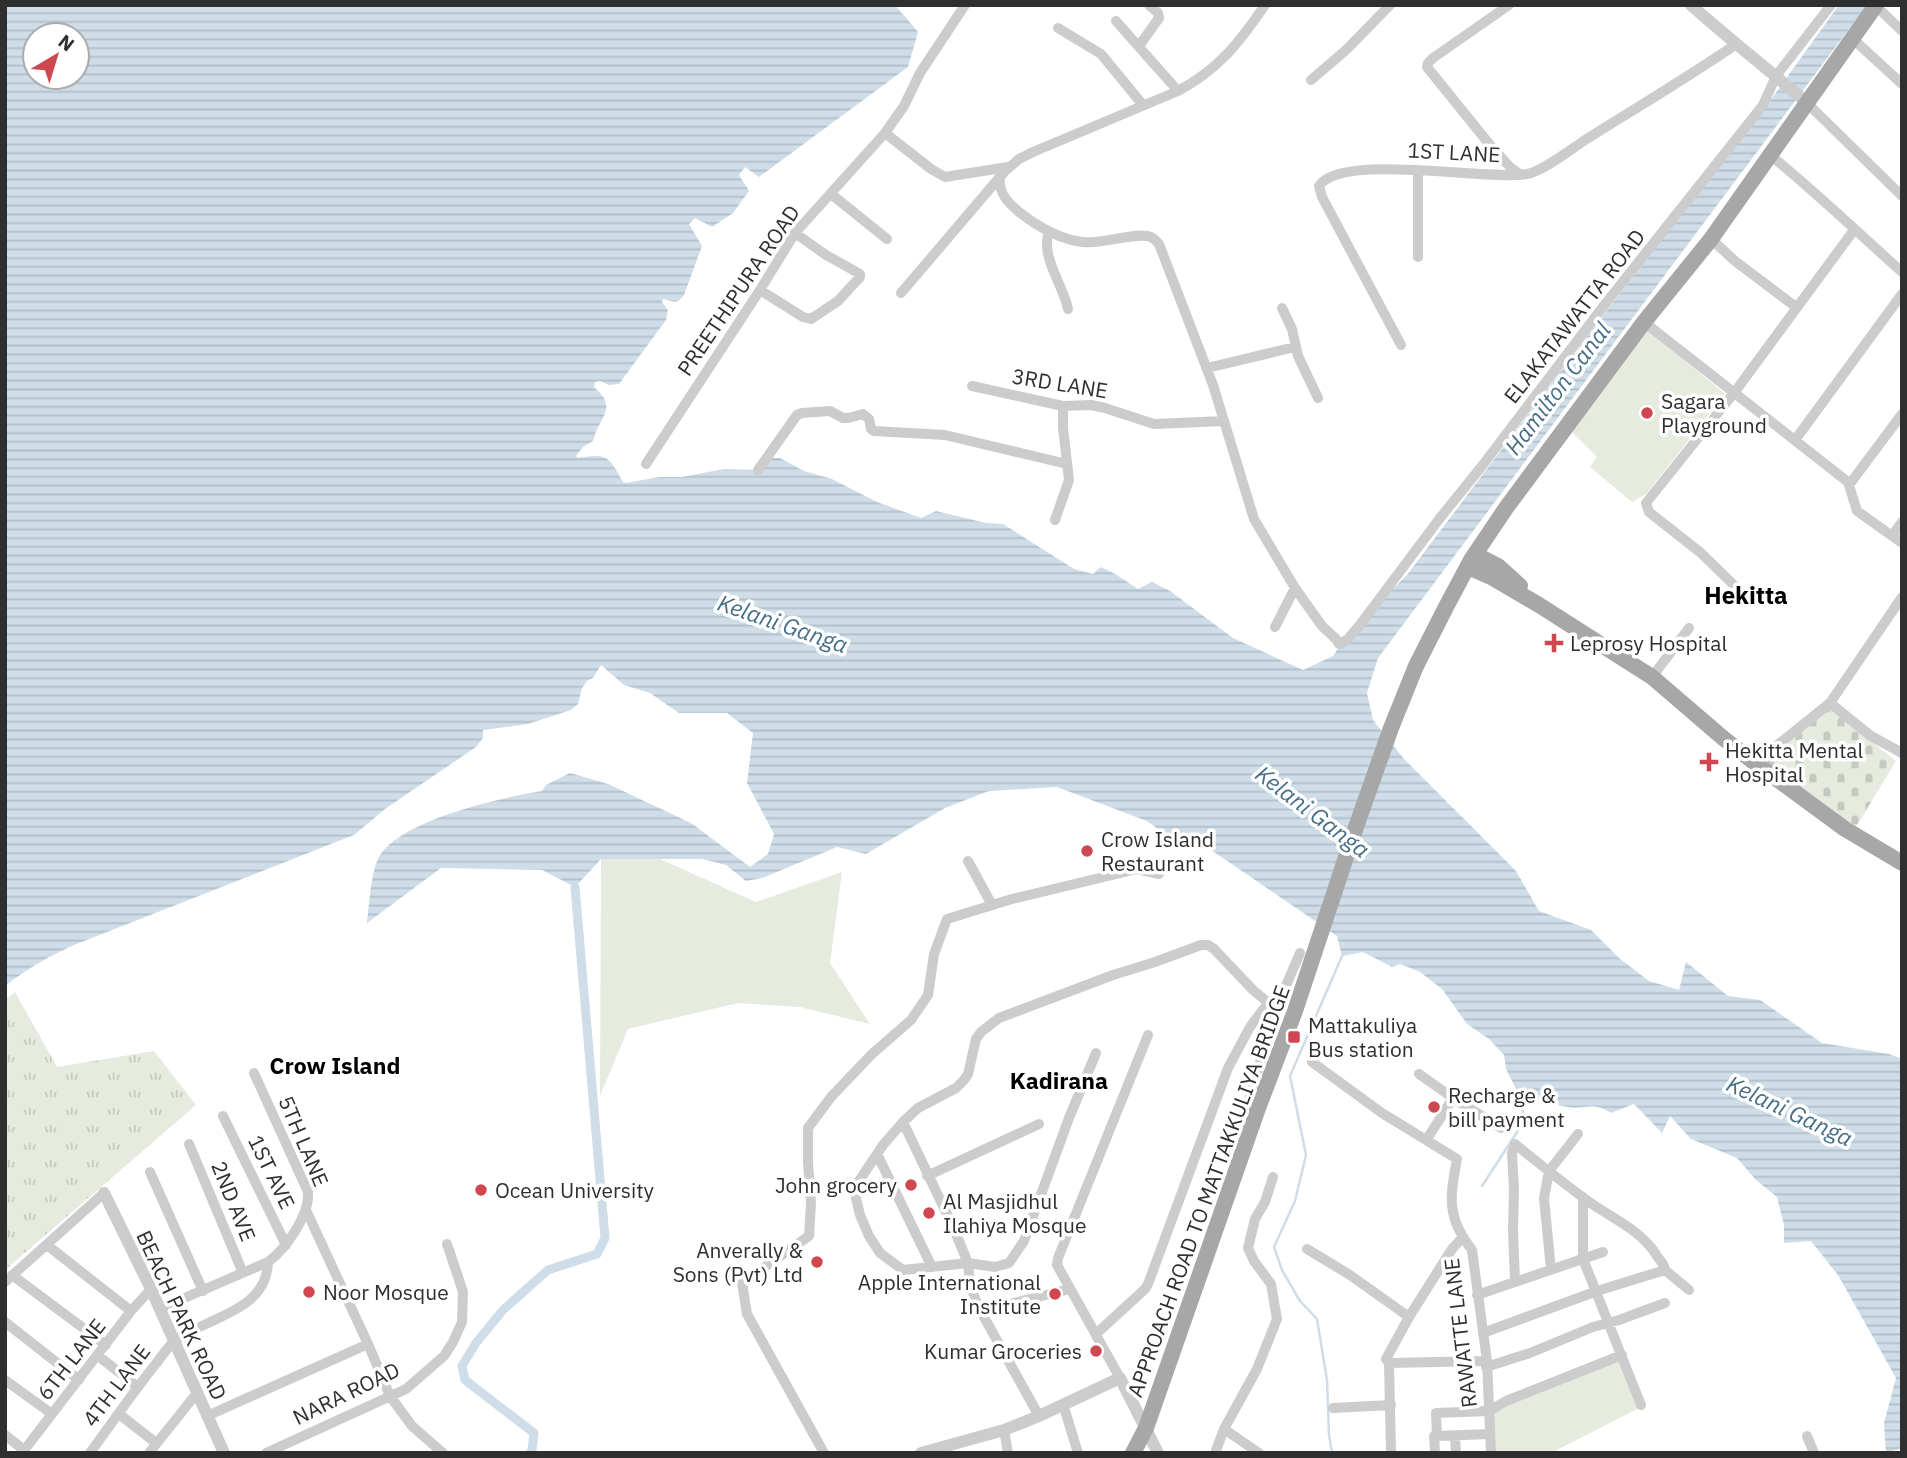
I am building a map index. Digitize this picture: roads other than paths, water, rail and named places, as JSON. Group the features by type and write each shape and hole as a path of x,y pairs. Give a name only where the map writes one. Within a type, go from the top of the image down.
{"main road":[{"name":"APPROACH ROAD TO MATTAKKULIYA BRIDGE","path":"1133,1453 1146,1428 1319,942 1391,728 1416,666 1471,560 1506,508 1644,322 1711,239 1876,6"},
{"path":"1471,560 1493,578 1652,677 1755,763 1844,829 1902,863"}],"street":[{"name":"PREETHIPURA ROAD","path":"646,464 795,233 885,134 904,106 920,73 965,5"},
{"path":"1139,46 1158,18 1158,13 1149,5"},
{"path":"901,293 1008,167 1032,152 1178,91 1205,75 1234,48 1265,5"},
{"path":"1311,80 1346,50 1389,5"},
{"path":"1509,5 1433,58 1427,67 1510,167 1521,175"},
{"path":"1691,5 1735,45 1807,103 1902,196"},
{"name":"ELAKATAWATTA ROAD","path":"1295,588 1322,626 1339,644 1348,639 1602,308 1763,105 1776,76 1832,5"},
{"path":"1876,6 1902,31"},
{"path":"1116,20 1178,91"},
{"path":"1058,28 1101,54 1143,106"},
{"path":"1853,39 1902,84"},
{"name":"1ST LANE","path":"1401,345 1322,197 1319,186 1325,179 1347,171 1398,169 1531,174 1735,45"},
{"path":"885,134 945,177 1008,167"},
{"path":"1770,155 1902,272"},
{"path":"1418,171 1418,257"},
{"path":"1000,176 999,184 1012,206 1049,231 1084,243 1144,235 1156,241 1207,368 1254,519 1295,588 1275,627"},
{"path":"831,194 887,239"},
{"path":"1738,590 1701,553 1649,512 1646,503 1734,393 1854,230"},
{"path":"1049,231 1046,239 1048,250 1068,309"},
{"path":"760,290 810,319 838,301 859,278 857,271 826,255 795,233"},
{"path":"1711,239 1735,261 1796,307"},
{"path":"1794,440 1902,294"},
{"path":"1282,308 1292,329 1304,372 1318,398"},
{"path":"1644,322 1848,482 1857,511 1902,543"},
{"path":"1207,368 1295,347"},
{"name":"3RD LANE","path":"972,387 1063,406 1091,405 1154,425 1224,421"},
{"path":"1055,520 1069,480 1063,406"},
{"path":"758,470 797,415 830,411 843,418 863,414 869,419 873,431 945,435 1067,464"},
{"path":"1849,485 1902,414"},
{"path":"1892,536 1902,522"},
{"path":"1755,763 1830,703 1902,597"},
{"path":"1652,677 1689,628"},
{"path":"1830,703 1871,736 1902,753"},
{"path":"968,861 992,905"},
{"path":"824,1453 747,1314 742,1283 809,1236 811,1203 808,1128 831,1097 872,1054 911,1020 928,995 934,954 947,919 1137,869 1159,874"},
{"path":"1096,1053 1024,1241 1009,1263 995,1267 968,1263 903,1270 880,1253 860,1215 855,1187 902,1122 918,1108 956,1088 964,1080 976,1039 999,1018 1201,945 1214,949 1272,1006"},
{"path":"1257,1111 1248,1107 1248,1102 1272,1006 1300,953"},
{"path":"1096,1334 1148,1284 1228,1068 1250,1027 1272,1006"},
{"path":"1148,1035 1058,1258 1058,1265 1158,1453"},
{"path":"1312,1062 1382,1113 1457,1159 1451,1196 1454,1221 1462,1238"},
{"name":"5TH LANE","path":"159,1309 268,1262 286,1245 306,1210 308,1192 254,1073"},
{"path":"1419,1074 1501,1128"},
{"path":"1427,1139 1453,1098"},
{"name":"1ST AVE","path":"223,1116 286,1245"},
{"path":"902,1122 954,1229 968,1263 970,1285 979,1308 1039,1416"},
{"path":"928,1176 1039,1124"},
{"path":"1551,1270 1544,1198 1549,1171 1578,1134"},
{"name":"2ND AVE","path":"189,1144 243,1273"},
{"path":"1515,1282 1512,1153 1515,1144 1583,1197 1634,1232 1654,1249 1665,1270 1689,1290"},
{"path":"877,1154 932,1267"},
{"path":"150,1172 203,1291"},
{"path":"1215,1453 1224,1429 1257,1369 1277,1319 1271,1284 1248,1248 1255,1219 1265,1202 1273,1177"},
{"path":"104,1193 9,1279 106,1345"},
{"name":"BEACH PARK ROAD","path":"104,1193 174,1341 222,1452"},
{"path":"1583,1197 1583,1259 1641,1405"},
{"path":"306,1210 390,1396 412,1426 443,1453"},
{"name":"RAWATTE LANE","path":"1391,1453 1389,1363 1386,1359 1409,1317 1452,1249 1462,1238 1472,1250 1483,1333 1487,1364 1490,1453"},
{"name":"NARA ROAD","path":"266,1453 406,1389 443,1356 453,1342 461,1322 463,1292 447,1244"},
{"path":"47,1245 131,1311"},
{"path":"1307,1249 1350,1275 1409,1317"},
{"path":"1477,1295 1603,1252"},
{"path":"174,1341 236,1310 254,1295 268,1272 268,1262"},
{"path":"1483,1333 1597,1291 1665,1270"},
{"name":"6TH LANE","path":"23,1451 150,1289"},
{"path":"979,1308 1001,1306 1070,1289"},
{"path":"1389,1363 1487,1364 1530,1353 1665,1303"},
{"path":"5,1322 79,1380"},
{"name":"4TH LANE","path":"90,1453 174,1341"},
{"path":"207,1416 368,1344"},
{"path":"97,1355 138,1387"},
{"path":"1437,1436 1436,1413 1489,1411 1506,1401 1622,1355"},
{"path":"921,1453 1004,1430 1120,1378"},
{"path":"5,1380 52,1414"},
{"path":"149,1453 197,1392"},
{"path":"1063,1404 1078,1453"},
{"path":"1333,1408 1391,1405"},
{"path":"119,1414 156,1443"},
{"path":"1224,1429 1259,1453"},
{"path":"1004,1430 1008,1453"},
{"path":"1435,1453 1434,1436 1490,1434"},
{"path":"1455,1436 1456,1453"},
{"path":"1807,1436 1814,1453"},
{"path":"7,1441 23,1451"}],"water":[{"path":"5,5 895,5 918,32 908,67 759,177 745,167 739,175 749,191 733,213 712,227 695,218 689,224 702,246 684,295 676,302 663,299 662,302 668,310 666,320 619,384 595,382 594,387 605,401 605,413 593,441 583,447 576,456 606,459 626,483 724,469 758,470 768,458 780,458 804,471 832,479 877,502 921,518 936,511 986,523 1003,524 1074,569 1093,574 1101,567 1138,589 1152,582 1170,591 1233,638 1303,670 1333,656 1348,633 1407,575 1594,327 1767,105 1839,5 1867,5 1378,658 1367,693 1373,720 1404,759 1516,871 1539,911 1591,930 1619,958 1649,981 1679,990 1686,962 1728,996 1760,1000 1822,1043 1889,1054 1902,1059 1902,1448 1886,1453 1884,1423 1896,1378 1838,1275 1811,1241 1784,1243 1784,1225 1777,1197 1756,1180 1737,1158 1691,1139 1670,1116 1662,1133 1634,1104 1611,1113 1594,1107 1561,1106 1518,1093 1506,1069 1504,1055 1489,1039 1467,1024 1442,989 1420,972 1400,964 1392,967 1363,952 1342,956 1337,936 1195,839 1171,838 1147,821 1057,787 989,791 945,808 866,854 837,847 762,878 746,881 726,865 702,859 601,859 575,887 542,870 441,868 367,923 374,869 380,855 392,842 454,812 542,791 546,785 570,773 608,784 691,823 750,867 768,854 774,834 747,783 753,733 727,713 679,713 650,693 624,685 601,665 593,678 582,688 578,704 571,710 528,724 483,730 483,738 476,747 385,809 354,835 74,945 5,986"}],"waterway":[{"path":"530,1453 534,1433 465,1380 462,1366 476,1343 503,1310 548,1270 597,1254 605,1238 575,887"},
{"path":"1332,1453 1327,1380 1317,1319 1300,1301 1282,1270 1274,1247 1295,1201 1306,1155 1290,1076 1342,956"},
{"path":"1482,1186 1523,1123 1524,1116 1518,1093"}],"place":[{"name":"Sagara Playground","path":"1647,413"},
{"name":"Leprosy Hospital","path":"1554,643"},
{"name":"Hekitta Mental Hospital","path":"1709,762"},
{"name":"Crow Island Restaurant","path":"1087,851"},
{"name":"Mattakuliya Bus station","path":"1294,1037"},
{"name":"Recharge & bill payment","path":"1434,1107"},
{"name":"John grocery","path":"911,1185"},
{"name":"Ocean University","path":"481,1190"},
{"name":"Al Masjidhul Ilahiya Mosque","path":"929,1213"},
{"name":"Anverally & Sons (Pvt) Ltd","path":"817,1262"},
{"name":"Noor Mosque","path":"309,1292"},
{"name":"Apple International Institute","path":"1055,1294"},
{"name":"Kumar Groceries","path":"1096,1351"}],"district":[{"name":"Hekitta","path":"1746,595"},
{"name":"Crow Island","path":"335,1065"},
{"name":"Kadirana","path":"1059,1080"}],"water label":[{"name":"Hamilton Canal","path":"1557,388"},
{"name":"Kelani Ganga","path":"783,623"},
{"name":"Kelani Ganga","path":"1313,811"},
{"name":"Kelani Ganga","path":"1790,1110"}]}
